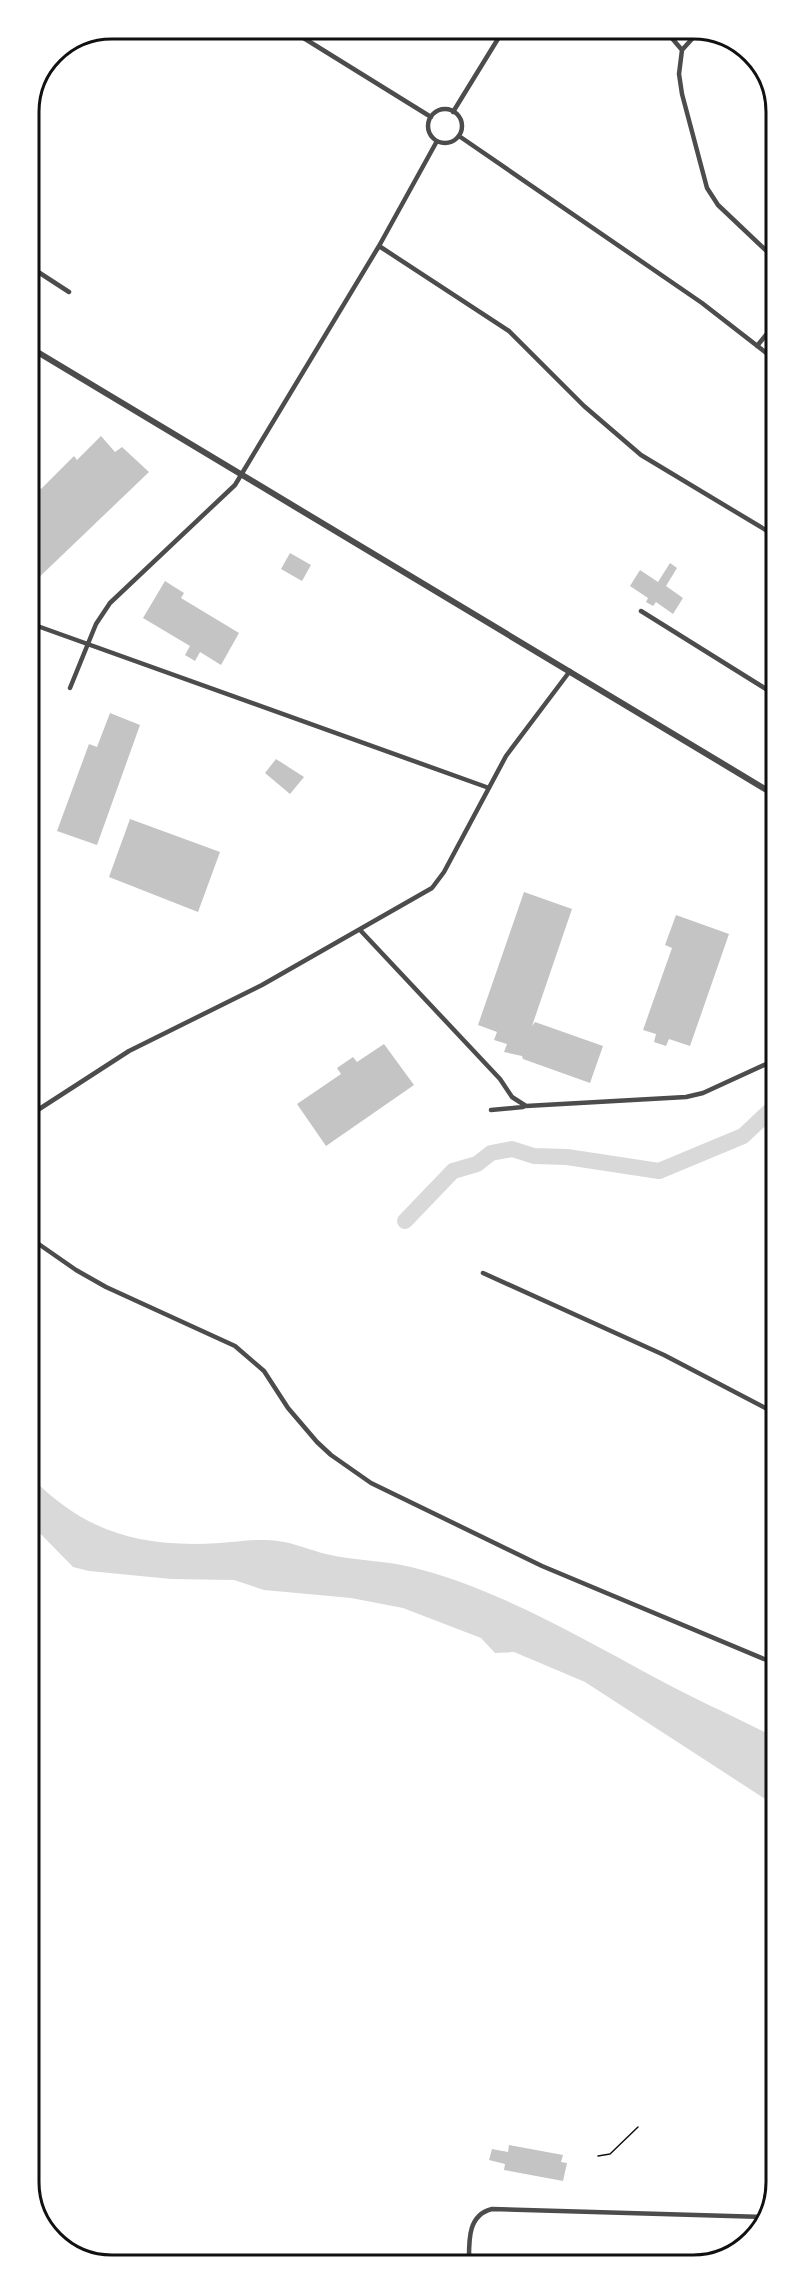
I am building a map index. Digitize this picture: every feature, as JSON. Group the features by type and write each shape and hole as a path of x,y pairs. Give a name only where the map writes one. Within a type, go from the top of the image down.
{"street":[{"path":"307,39 431,117"},
{"path":"453,112 498,39"},
{"path":"673,39 682,50"},
{"path":"692,39 682,50 679,74 682,94 707,188 718,205 766,250"},
{"path":"443,110 453,112 460,120 459,136 449,143 437,141 428,128 431,117 443,110"},
{"path":"459,136 682,288 766,353"},
{"path":"70,688 96,624 110,603 235,485 379,246 437,141"},
{"path":"379,246 517,338 584,406 641,455 766,530"},
{"path":"39,272 69,292"},
{"path":"757,346 766,335"},
{"path":"39,353 766,790"},
{"path":"641,611 766,689"},
{"path":"39,626 426,768 489,788"},
{"path":"39,1109 129,1051 262,985 362,931 436,884 506,756 570,671"},
{"path":"362,931 500,1079 512,1096 526,1106"},
{"path":"491,1110 613,1100 686,1097 703,1093 766,1064"},
{"path":"39,1244 106,1287 235,1346 264,1371 288,1408 317,1442 331,1455 371,1483 542,1566 766,1660"},
{"path":"483,1273 682,1364 766,1408"},
{"path":"470,2255 472,2226 480,2214 492,2209 757,2217"}],"path":[{"path":"598,2156 610,2154 638,2127"}],"shaded area":[{"path":"39,1484 72,1511 94,1524 140,1539 191,1544 270,1540 337,1556 411,1567 442,1576 474,1587 536,1615 766,1733 766,1800 585,1682 514,1652 495,1653 481,1638 403,1608 351,1598 264,1590 234,1580 171,1579 89,1571 73,1567 39,1532"}],"building":[{"path":"101,436 115,452 122,447 149,472 39,577 39,487 41,489 74,456 77,460"},
{"path":"290,553 311,565 302,581 281,569"},
{"path":"670,563 677,568 666,586 683,598 673,614 656,602 653,606 646,602 648,598 630,586 640,570 658,582"},
{"path":"165,581 184,593 181,598 239,633 221,665 200,652 195,661 185,655 190,646 143,618"},
{"path":"110,713 140,725 97,845 57,831 89,744 97,747"},
{"path":"276,759 304,777 290,794 265,773"},
{"path":"130,819 220,852 198,912 109,877"},
{"path":"524,892 572,909 532,1026 535,1022 603,1046 590,1083 523,1059 522,1056 504,1052 507,1044 494,1040 497,1032 478,1025"},
{"path":"676,915 729,934 690,1046 669,1039 666,1046 654,1042 656,1034 643,1030 672,948 665,945"},
{"path":"384,1044 414,1085 326,1146 297,1104 341,1074 337,1068 353,1057 357,1062"},
{"path":"509,2145 563,2155 561,2162 567,2163 563,2181 504,2170 505,2164 489,2160 492,2149 508,2152"}],"waterway":[{"path":"405,1221 453,1171 477,1164 491,1153 512,1149 534,1156 567,1157 659,1171 743,1136 766,1114"}]}
